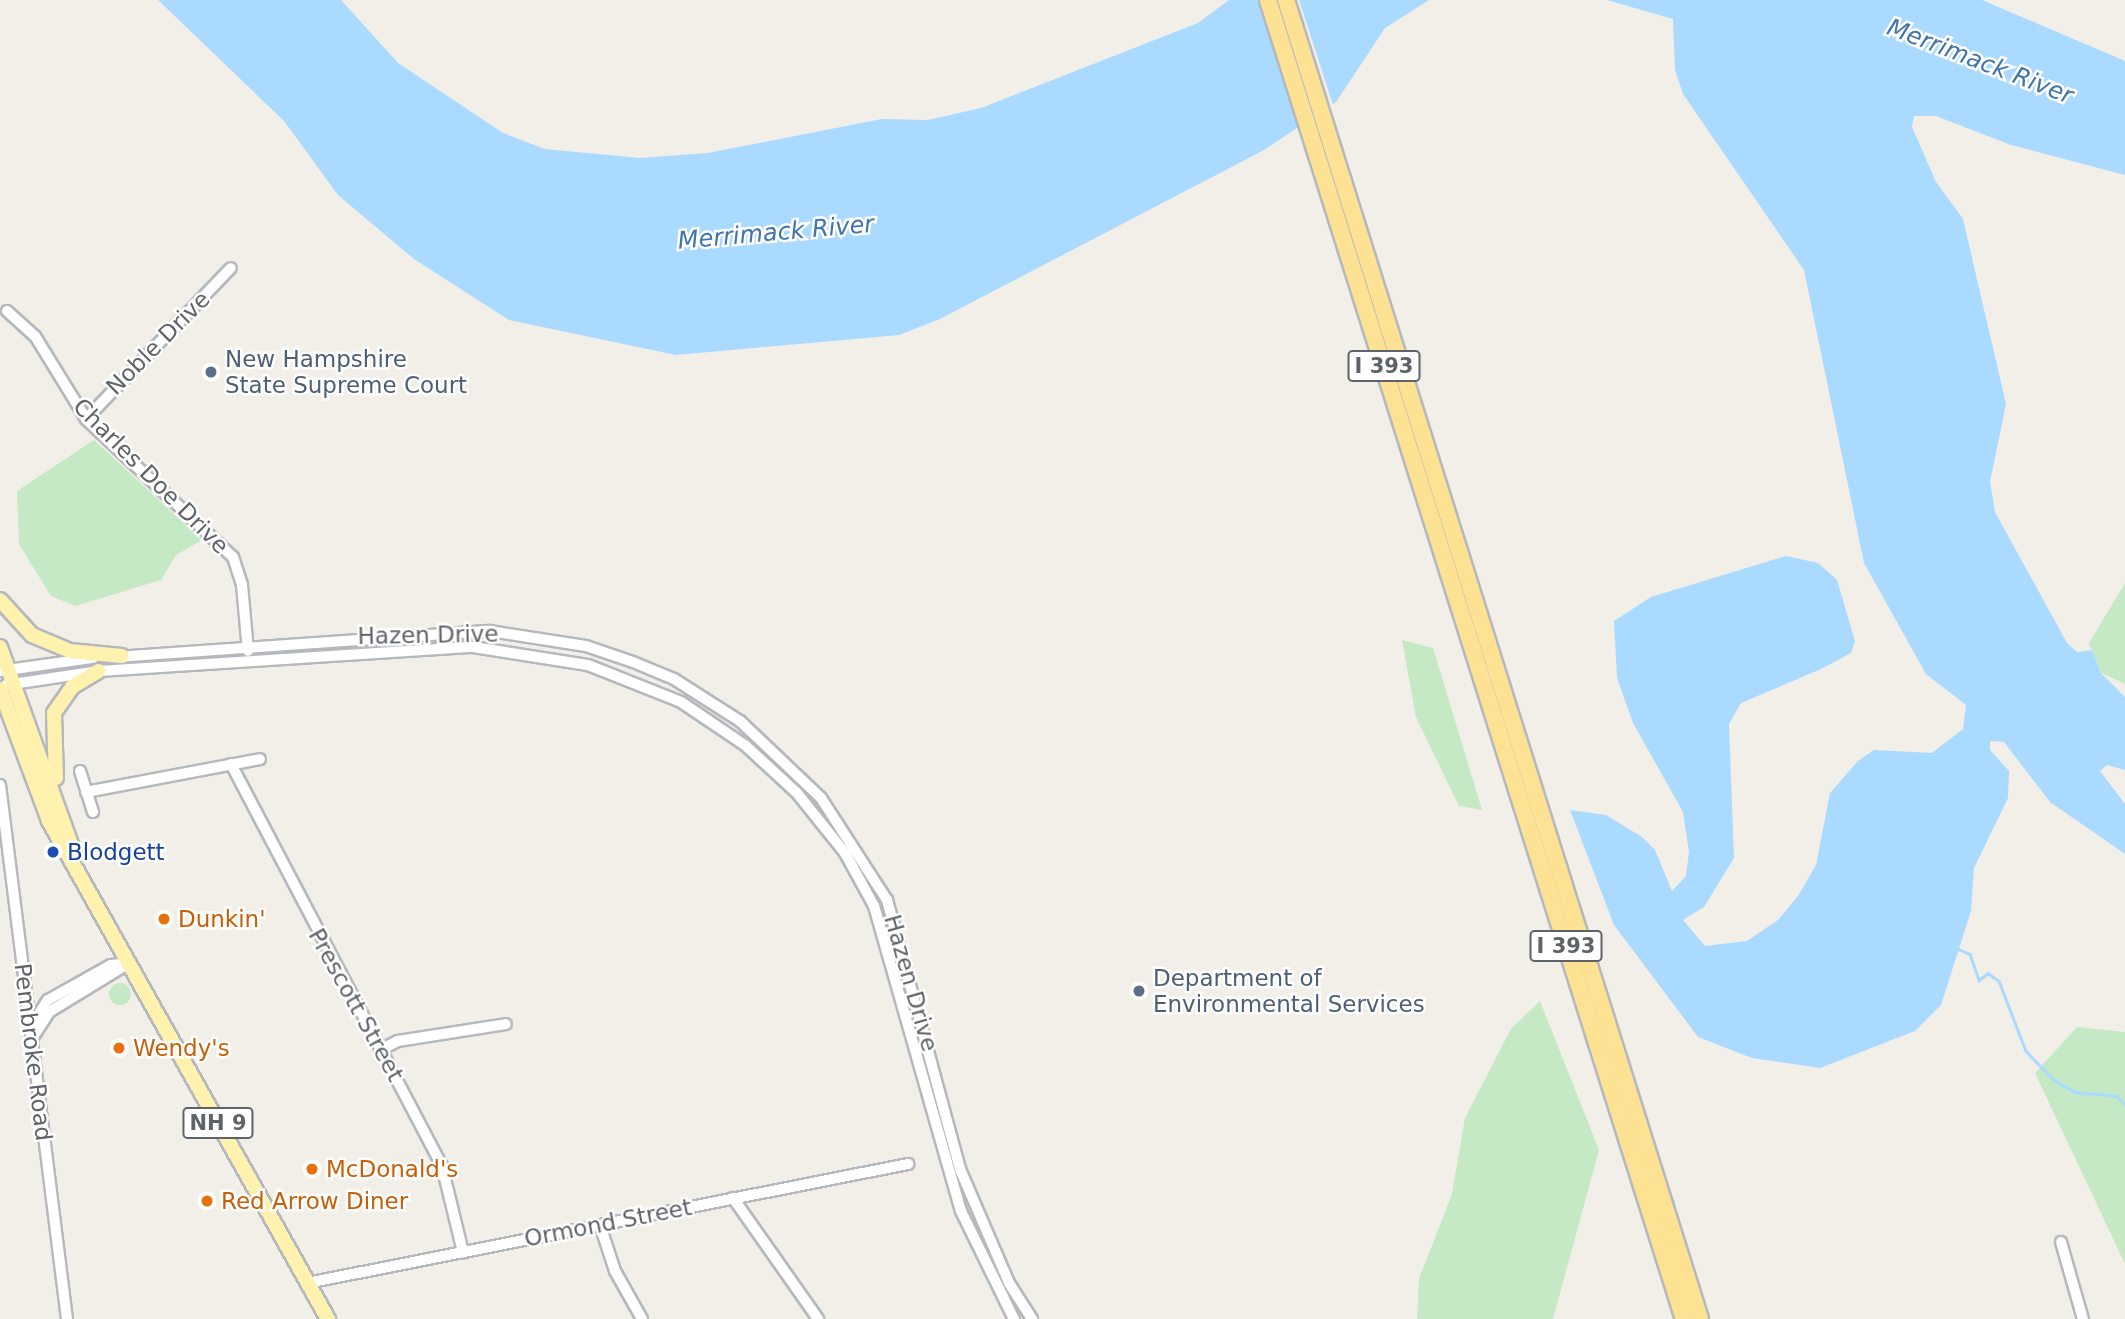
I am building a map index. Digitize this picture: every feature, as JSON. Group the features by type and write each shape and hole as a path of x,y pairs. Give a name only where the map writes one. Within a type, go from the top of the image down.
{"highway":[{"name":"I 393","path":"1268,0 1684,1319"},
{"name":"I 393","path":"1286,0 1700,1319"}],"main road":[{"path":"0,600 32,635 69,651 122,656"},
{"name":"NH 9","path":"0,647 5,686 17,738 49,821 327,1319"},
{"path":"60,807 51,743 54,713 72,687 99,671"},
{"name":"NH 9","path":"5,686 60,807 81,876"},
{"path":"0,722 17,738"}],"street":[{"name":"Noble Drive","path":"86,418 231,268"},
{"name":"Charles Doe Drive","path":"7,311 35,336 86,418 233,557 243,585 248,660"},
{"name":"Hazen Drive","path":"4,670 122,656 455,630 537,636 586,646 674,679 766,743 821,798 887,900 960,1169 1009,1283 1032,1319"},
{"name":"Hazen Drive","path":"5,686 99,671 473,647 550,657 641,683 746,746 822,821 874,906 961,1211 1014,1319"},
{"path":"86,792 260,760"},
{"name":"Prescott Street","path":"231,764 442,1166 463,1252"},
{"path":"80,771 93,812"},
{"name":"Pembroke Road","path":"0,785 67,1319"},
{"path":"32,1039 32,1020 45,1003 111,965 129,963"},
{"path":"380,1050 398,1041 506,1024"},
{"name":"Ormond Street","path":"307,1283 908,1164"},
{"path":"733,1198 818,1319"},
{"path":"600,1225 642,1319"},
{"path":"2061,1242 2083,1319"}],"green space":[{"path":"94,440 202,540 176,555 161,580 75,606 51,596 19,544 17,491"},
{"path":"2125,583 2125,684 2100,672 2089,643"},
{"path":"1402,640 1433,648 1482,810 1459,806 1416,717"},
{"path":"120,983 128,986 131,994 128,1002 120,1005 112,1002 109,994 112,986"},
{"path":"1540,1001 1599,1150 1553,1319 1417,1319 1419,1279 1452,1194 1465,1118 1511,1029"},
{"path":"2077,1027 2125,1032 2125,1264 2035,1073"}],"water":[{"name":"Merrimack River","path":"158,0 341,0 398,63 503,133 545,149 640,158 708,153 882,119 928,120 981,108 1198,23 1229,0 1429,0 1385,28 1336,102 1264,150 940,319 899,335 676,355 509,320 414,259 338,195 284,121"},
{"name":"Merrimack River","path":"1607,0 1982,0 2125,61 2125,175 2011,145 1936,116 1914,116 1912,127 1936,182 1963,219 2006,404 1990,482 1995,512 2067,643 2077,652 2092,650 2100,672 2125,697 2125,770 2107,765 2100,771 2125,804 2125,854 2050,802 2004,742 1990,741 1990,750 2009,771 2008,798 1974,868 1971,911 1941,1005 1915,1031 1820,1068 1752,1058 1698,1037 1614,925 1570,810 1606,815 1642,837 1655,850 1672,891 1686,876 1689,852 1683,812 1633,723 1617,678 1614,621 1651,597 1786,556 1818,563 1837,580 1855,641 1851,653 1821,669 1741,703 1729,724 1734,858 1704,907 1683,920 1705,946 1747,941 1778,920 1798,896 1816,865 1830,793 1858,761 1874,750 1932,753 1963,729 1966,705 1926,674 1864,563 1804,270 1683,94 1675,70 1673,19"}],"pier":[{"path":"1258,0 1299,0 1334,108 1299,131"}],"waterway":[{"path":"1958,949 1970,954 1979,980 1988,973 1999,981 2026,1051 2054,1080 2075,1092 2117,1096 2125,1105"}],"place":[{"name":"New Hampshire State Supreme Court","path":"211,372"},
{"name":"Blodgett","path":"53,852"},
{"name":"Dunkin'","path":"164,919"},
{"name":"Department of Environmental Services","path":"1139,991"},
{"name":"Wendy's","path":"119,1048"},
{"name":"McDonald's","path":"312,1169"},
{"name":"Red Arrow Diner","path":"207,1201"}]}
